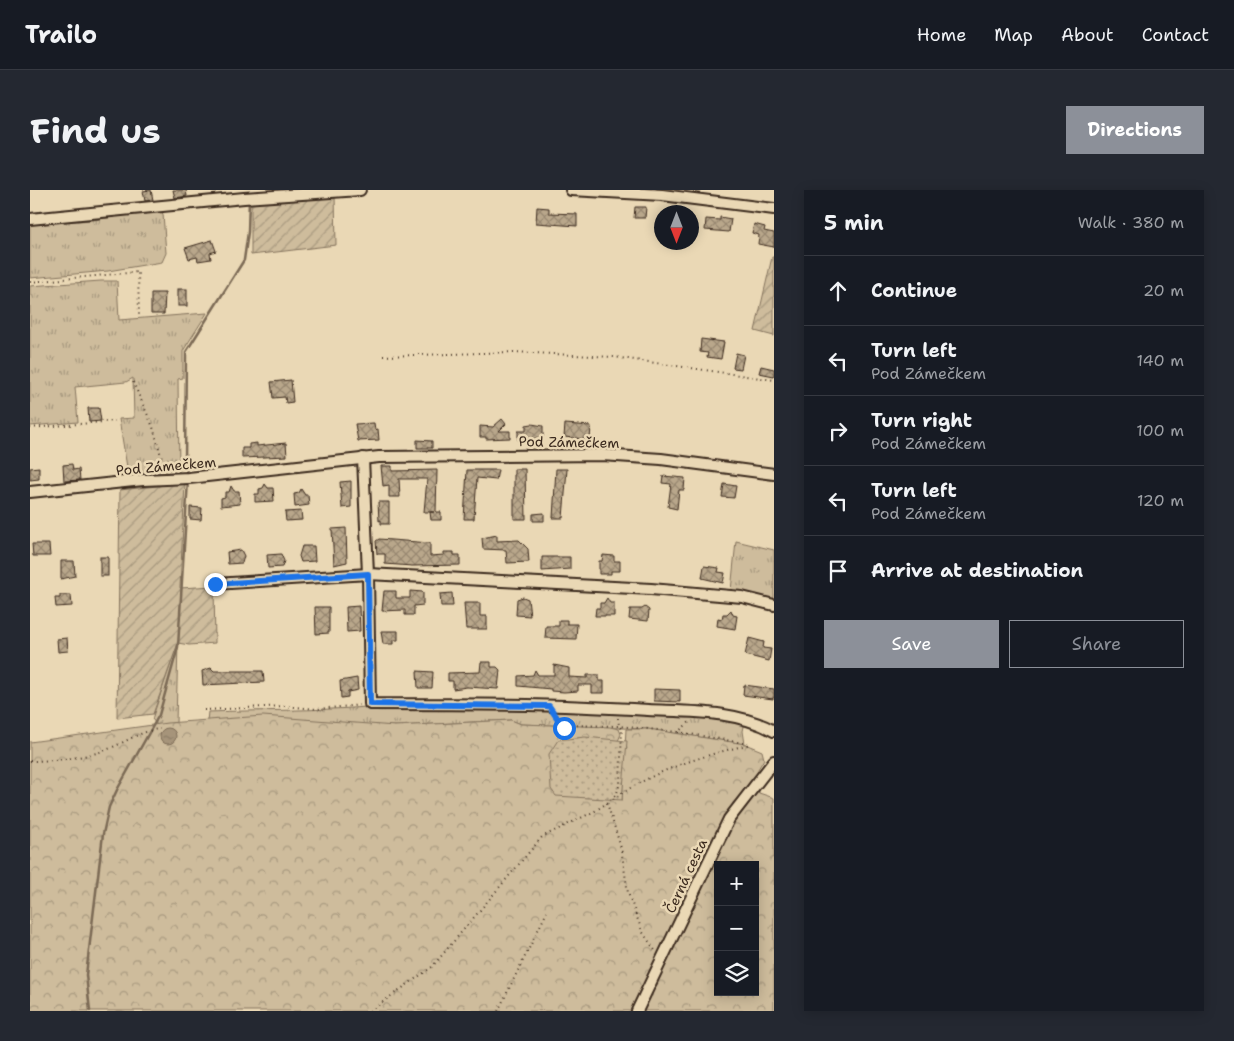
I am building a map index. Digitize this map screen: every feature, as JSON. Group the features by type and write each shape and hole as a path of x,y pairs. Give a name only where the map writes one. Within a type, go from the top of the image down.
{"street":[{"path":"30,219 248,198 360,190"},
{"path":"571,190 662,195 774,208"},
{"name":"Pod Zámečkem","path":"30,492 188,478 363,458 602,455 662,459 774,474"},
{"path":"363,458 368,574 370,704 549,706 699,713 756,720 774,731"},
{"path":"215,584 368,574 651,589 742,597 774,605"},
{"name":"Černá cesta","path":"637,1011 728,819 774,762"}],"path":[{"path":"30,282 138,272 139,316"},
{"path":"382,356 515,352 614,357 774,380"},
{"path":"133,382 153,427 167,479"},
{"path":"30,428 115,421"},
{"path":"204,710 284,706 317,709 370,704"},
{"path":"549,706 564,725 564,737"},
{"path":"607,803 617,793 620,783 623,736 622,729 619,726 617,708"},
{"path":"678,732 687,727 699,713"},
{"path":"370,1011 432,967 542,837 607,803 633,785 664,769 708,754 751,744 678,732 619,726 564,725"},
{"path":"30,761 70,757 105,750 150,730 160,729"},
{"path":"607,803 621,848 628,893 642,931 661,960"},
{"path":"498,1011 548,912"}],"green space":[{"path":"335,195 336,245 251,255 251,200"},
{"path":"160,210 163,214 166,253 162,262 108,271 30,278 30,224 93,220"},
{"path":"772,257 774,257 774,336 755,331"},
{"path":"117,281 119,320 207,313 183,351 183,378 178,379 179,474 129,479 119,419 134,418 133,378 126,382 75,387 78,422 30,426 30,286"},
{"path":"185,483 180,588 214,586 215,643 189,645 178,643 153,714 117,718 120,490"},
{"path":"736,541 774,550 774,599 731,591"},
{"path":"178,643 176,723 157,725 152,719"},
{"path":"367,707 624,712 728,720 745,722 743,731 745,744 647,729 521,724 511,720 395,726 207,721 208,712"},
{"path":"263,716 395,726 511,720 521,724 610,727 619,729 621,734 618,741 613,740 622,800 626,729 648,729 745,744 762,751 764,759 758,769 759,793 774,798 774,1011 30,1011 30,742 167,723"},
{"path":"585,737 627,741 622,800 556,796 551,789 549,754 558,740"}],"water":[{"path":"168,728 174,730 176,736 174,742 168,744 162,742 160,736 162,730"}],"building":[{"path":"151,190 153,200 145,201 143,191"},
{"path":"173,190 186,190 187,196 175,198"},
{"path":"537,207 549,208 549,213 577,214 577,226 536,223"},
{"path":"635,207 646,207 645,218 634,218"},
{"path":"720,217 731,219 729,232 705,230 706,219 720,220"},
{"path":"754,224 765,227 764,231 774,233 774,247 758,244 759,235 752,233"},
{"path":"212,240 216,251 210,253 211,259 198,261 197,257 189,259 185,248"},
{"path":"178,289 187,289 187,306 178,306"},
{"path":"151,293 165,293 164,314 151,314"},
{"path":"701,339 724,342 721,359 707,357 708,353 700,352"},
{"path":"736,353 744,355 741,369 733,368"},
{"path":"761,366 774,369 774,376 759,373"},
{"path":"291,380 293,402 286,403 285,397 273,398 271,382"},
{"path":"88,408 99,408 101,421 89,422"},
{"path":"502,419 506,424 499,431 510,431 510,438 486,439 486,437 480,437 480,426 493,427"},
{"path":"374,423 375,430 378,429 379,440 358,441 355,424"},
{"path":"565,424 591,426 590,440 564,437"},
{"path":"526,425 543,426 543,438 518,440 518,431 526,431"},
{"path":"417,440 432,441 432,448 417,448"},
{"path":"257,443 257,446 286,443 287,456 242,458 242,448 249,448 249,444"},
{"path":"72,464 73,470 79,469 80,480 64,481 63,465"},
{"path":"381,466 392,466 392,471 437,470 436,512 441,512 441,520 431,520 430,512 424,512 427,479 399,479 400,497 389,497 389,485 383,486"},
{"path":"39,467 39,479 30,480 30,468"},
{"path":"514,469 525,469 526,519 514,519"},
{"path":"556,469 567,469 563,518 553,518"},
{"path":"467,470 498,470 496,480 477,478 474,519 464,519"},
{"path":"663,476 685,478 684,490 679,490 677,509 668,507 671,484 662,483"},
{"path":"351,481 351,507 342,508 340,482"},
{"path":"265,484 268,488 273,488 274,501 255,502 255,494 259,494 259,489 263,488"},
{"path":"724,484 736,486 734,498 722,497"},
{"path":"231,486 234,491 239,491 240,504 221,506 221,498 225,497 225,492 229,492"},
{"path":"301,489 305,495 308,495 309,505 295,507 294,494 299,493"},
{"path":"378,502 389,502 389,524 381,524 381,520 379,521"},
{"path":"190,507 202,508 201,520 190,519"},
{"path":"301,511 302,520 286,521 285,512"},
{"path":"544,513 544,521 533,521 533,514"},
{"path":"346,528 347,562 334,565 332,529"},
{"path":"497,535 497,541 519,540 528,549 529,562 507,563 506,550 483,549 482,538"},
{"path":"379,539 430,543 430,556 444,555 444,552 454,552 454,555 460,555 460,565 412,566 385,564 385,554 377,554 376,541"},
{"path":"32,544 49,544 50,556 33,556"},
{"path":"302,546 314,546 315,561 301,562 299,556"},
{"path":"241,550 244,556 242,563 228,564 227,552"},
{"path":"281,554 284,561 282,567 268,568 267,555"},
{"path":"603,555 614,556 614,561 620,561 620,571 611,571 611,574 599,574 599,561 602,561"},
{"path":"100,557 108,557 108,576 100,576"},
{"path":"542,557 570,557 570,569 542,571"},
{"path":"61,561 74,561 75,576 61,579"},
{"path":"704,566 719,568 718,572 725,573 723,583 702,578"},
{"path":"384,591 396,591 396,598 410,598 410,591 423,592 423,605 414,606 414,615 405,615 405,610 382,611"},
{"path":"452,593 453,606 441,606 440,594"},
{"path":"60,595 71,595 72,606 56,607 55,598 60,598"},
{"path":"523,597 528,599 530,616 516,615 517,599"},
{"path":"607,598 610,603 614,603 614,616 595,616 596,608 600,608 600,603 604,603"},
{"path":"464,603 480,603 480,616 487,616 487,629 466,629"},
{"path":"359,606 360,631 347,632 346,607"},
{"path":"315,607 329,607 329,633 316,634"},
{"path":"645,607 649,610 648,621 629,619 630,609 642,609"},
{"path":"731,610 733,615 737,616 735,629 717,626 718,618 722,619 723,614 727,614"},
{"path":"559,620 567,620 567,624 577,624 576,639 545,638 546,626 559,626"},
{"path":"381,631 398,631 398,640 393,640 393,644 383,644"},
{"path":"67,638 68,651 58,652 57,639"},
{"path":"749,638 764,642 763,648 771,649 769,661 745,655"},
{"path":"481,662 491,662 491,667 497,667 500,670 498,689 467,687 453,689 453,681 448,681 448,673 480,672"},
{"path":"554,665 569,668 569,677 587,678 587,675 599,675 599,681 604,681 604,693 592,693 592,685 578,685 578,691 564,692 518,686 518,676 533,675 535,670 538,675 554,675"},
{"path":"211,668 214,671 263,671 264,682 203,685 202,671"},
{"path":"417,671 433,672 432,688 418,688"},
{"path":"357,678 358,690 348,692 348,697 341,698 340,681"},
{"path":"744,685 774,689 773,699 743,695"},
{"path":"654,689 680,690 680,702 654,701"}],"waterway":[{"path":"187,475 185,464 186,352 244,260 248,232 249,199"},
{"path":"90,1011 86,975 103,834 109,807 159,715 178,647 188,480"}],"route":[{"path":"215,584 368,574 370,704 549,706 564,725 564,728"}]}
